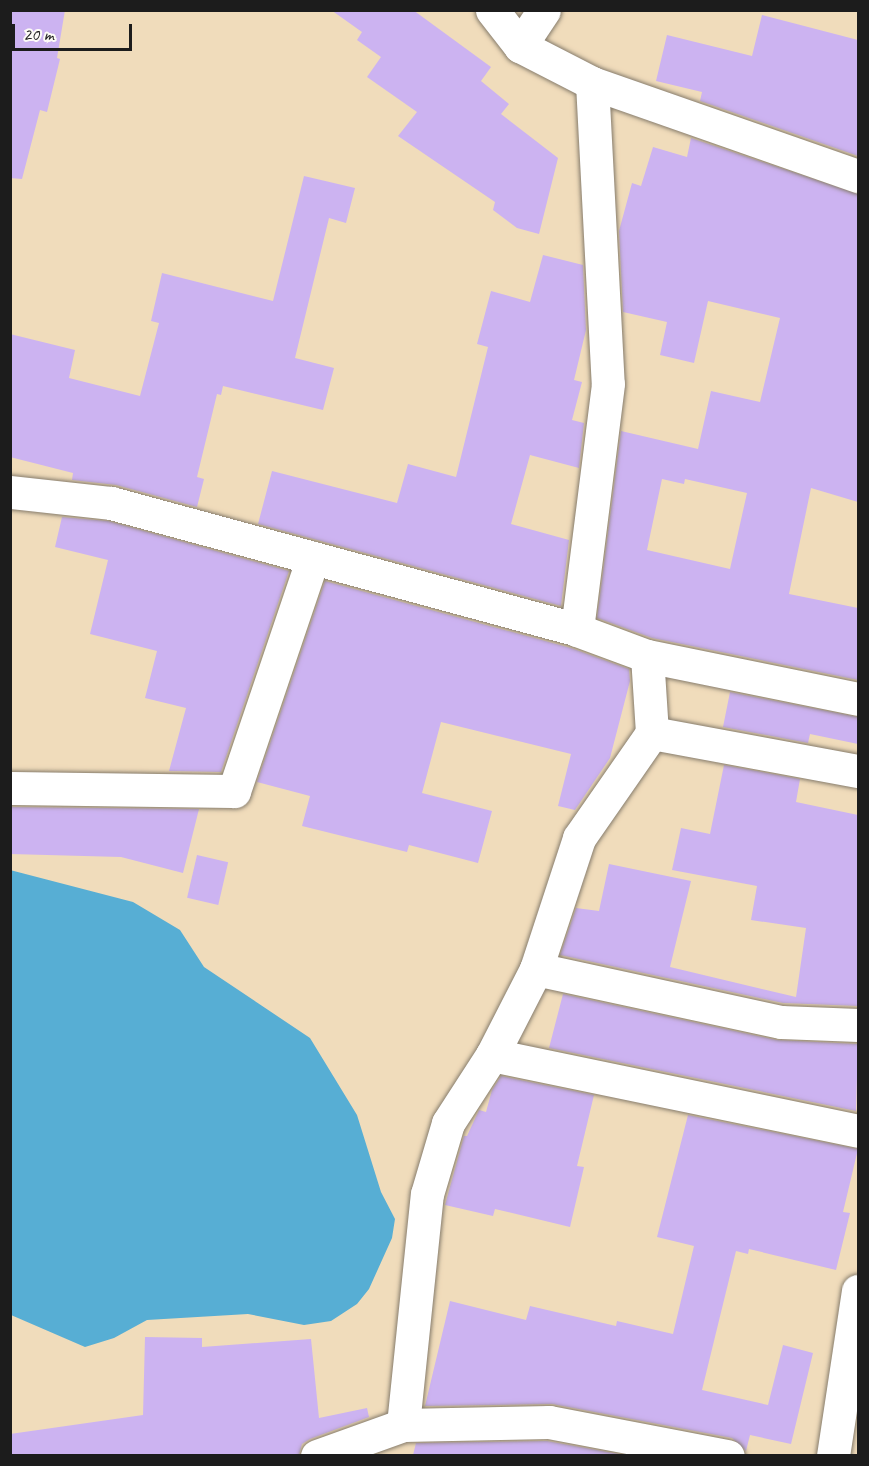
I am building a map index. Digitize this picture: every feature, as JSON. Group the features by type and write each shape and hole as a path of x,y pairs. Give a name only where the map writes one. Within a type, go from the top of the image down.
{"street":[{"path":"492,10 520,46 592,83 858,176"},
{"path":"520,46 544,10"},
{"path":"577,630 608,384 592,83"},
{"path":"10,492 111,503 577,630 647,656 858,699"},
{"path":"10,788 234,791 313,558"},
{"path":"403,1425 427,1194 448,1123 492,1055 536,969 579,838 652,733 647,656"},
{"path":"652,733 858,771"},
{"path":"536,969 781,1022 858,1024"},
{"path":"492,1055 858,1131"},
{"path":"833,1455 851,1404 858,1292"},
{"path":"315,1455 403,1425 549,1422 728,1455"}],"water":[{"path":"10,870 133,902 180,930 204,967 310,1038 357,1115 381,1192 395,1219 392,1238 369,1289 357,1304 331,1321 304,1325 248,1314 147,1320 114,1338 85,1347 11,1315"}],"building":[{"path":"10,10 65,10 57,58 60,59 47,112 40,110 22,179 10,178"},
{"path":"331,10 413,10 491,67 481,81 509,104 501,114 558,158 539,234 517,228 493,210 495,202 398,136 417,112 367,77 381,57 357,40 362,32"},
{"path":"762,15 858,40 858,156 700,101 702,92 656,81 667,35 752,56"},
{"path":"691,138 858,194 858,502 811,488 789,594 858,608 858,680 652,638 597,618 621,431 698,449 711,391 760,402 780,318 708,301 694,363 660,355 667,322 623,312 619,231 632,183 641,186 653,147 687,157","holes":["662,479 684,484 685,479 747,493 730,569 647,550"]},
{"path":"304,176 355,188 346,223 329,218 295,358 334,368 323,410 223,386 221,395 217,394 197,477 204,479 197,507 116,485 72,480 73,473 10,457 10,334 75,350 69,378 140,396 159,323 151,321 162,273 273,301"},
{"path":"543,255 583,265 586,330 574,380 582,382 572,420 584,423 579,468 530,455 511,524 569,540 561,606 258,524 272,471 397,503 408,464 456,477 488,347 477,344 491,291 530,302"},
{"path":"62,517 108,521 289,571 221,772 169,771 186,708 145,698 157,651 90,634 108,560 55,547"},
{"path":"325,581 571,648 629,669 630,681 610,758 575,810 558,806 571,754 441,722 422,793 492,811 478,863 409,845 407,852 302,826 310,796 257,782"},
{"path":"730,692 858,717 858,744 810,734 808,743 723,727"},
{"path":"724,765 800,779 796,802 858,815 858,1006 783,1003 560,955 576,908 599,911 609,864 691,881 670,967 796,997 806,928 751,920 757,886 672,870 681,828 710,834"},
{"path":"10,807 199,809 183,873 121,857 10,854"},
{"path":"197,855 228,862 218,905 187,898"},
{"path":"563,994 777,1040 858,1044 856,1111 549,1048"},
{"path":"501,1076 594,1095 577,1166 584,1167 570,1227 495,1209 493,1216 445,1205 464,1136 467,1136 479,1110 486,1112 492,1090"},
{"path":"688,1115 858,1149 843,1212 850,1213 836,1270 749,1249 748,1254 736,1251 702,1390 768,1405 783,1345 813,1353 791,1444 750,1435 746,1451 732,1438 552,1404 425,1406 450,1301 526,1320 530,1306 616,1326 617,1321 673,1334 694,1246 657,1237"},
{"path":"145,1337 202,1338 202,1347 311,1339 319,1418 367,1408 369,1417 310,1439 302,1444 299,1455 10,1455 10,1434 143,1415"},
{"path":"547,1441 625,1455 413,1455 416,1443"}]}
